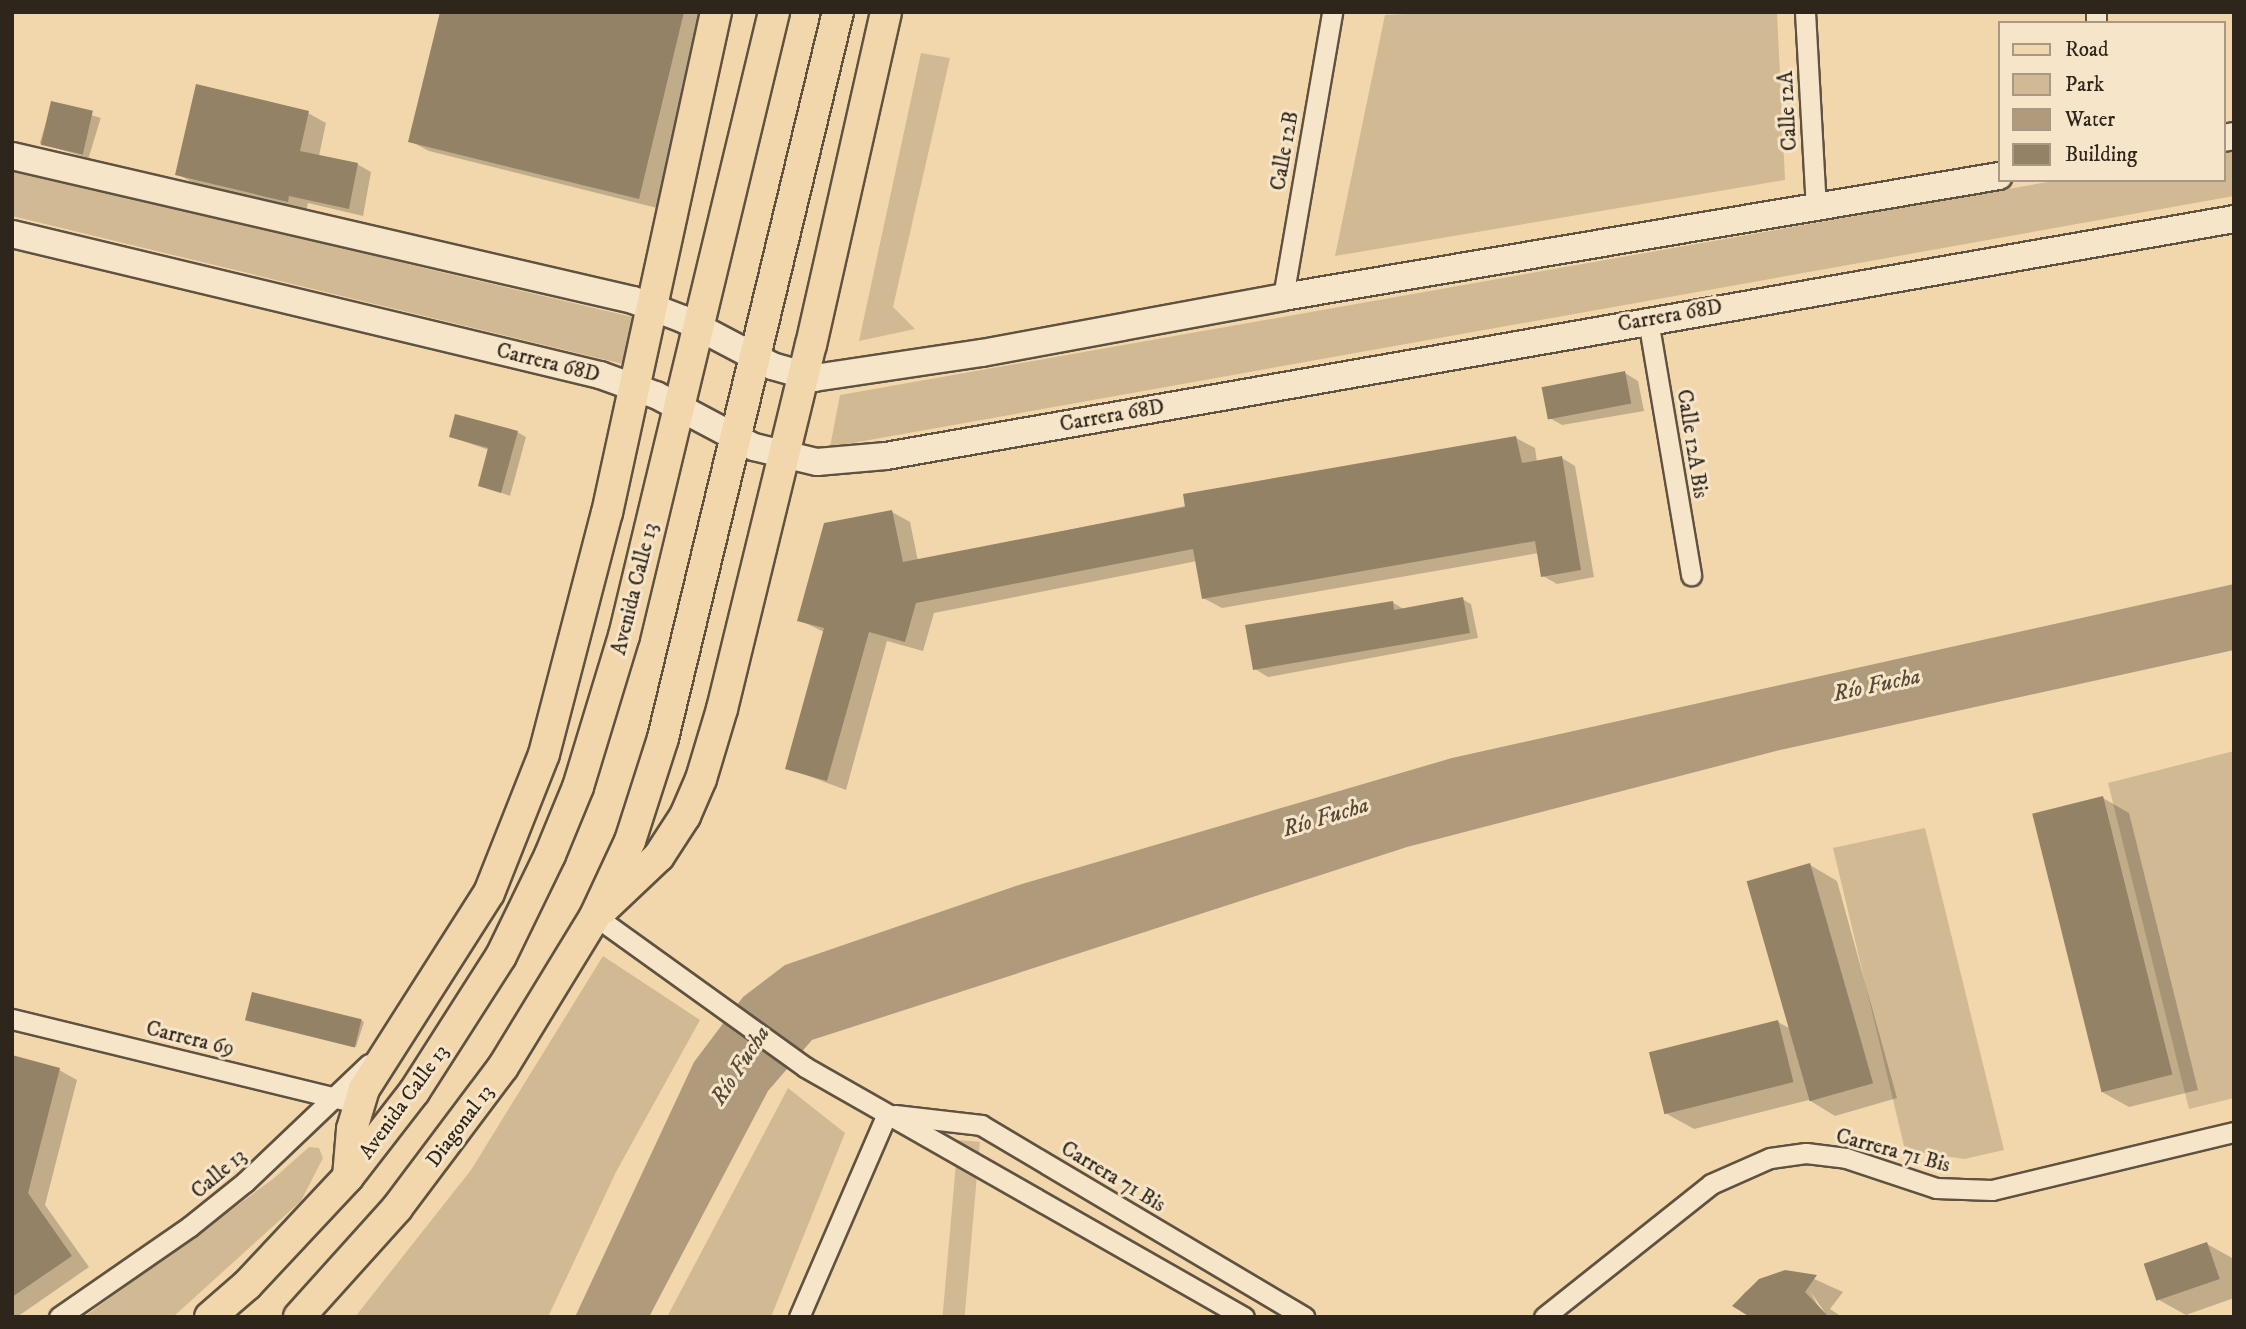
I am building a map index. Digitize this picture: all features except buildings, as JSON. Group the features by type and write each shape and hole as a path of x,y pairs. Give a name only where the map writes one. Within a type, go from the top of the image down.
{"main road":[{"name":"Avenida Calle 13","path":"348,1177 347,1101 390,1044 474,919 505,856 544,754 567,673 635,386 716,12"},
{"name":"Avenida Calle 13","path":"348,1177 414,1093 501,956 551,855 598,724 680,407 774,12"},
{"path":"595,916 645,800 738,439 838,12"},
{"path":"595,916 659,856 685,816 701,779 722,709 804,377 886,12"},
{"path":"12,156 653,306 757,359 804,377 845,377 1283,297 1997,176"},
{"name":"Carrera 68D","path":"12,234 635,386 738,439 784,457 817,462 886,456 2234,219"},
{"path":"501,956 505,856"},
{"name":"Diagonal 13","path":"299,1317 397,1208 460,1126 503,1067 595,916"},
{"path":"210,1317 247,1285 348,1177"}],"street":[{"name":"Calle 12B","path":"1283,297 1332,12"},
{"name":"Calle 12A","path":"1805,12 1816,207"},
{"name":"Calle 12A Bis","path":"1648,320 1691,575"},
{"name":"Carrera 71 Bis","path":"595,916 805,1067 1244,1317"},
{"name":"Carrera 69","path":"12,1019 347,1101"},
{"name":"Calle 13","path":"59,1317 189,1227 347,1101"},
{"name":"Carrera 71 Bis","path":"887,1114 981,1125 1304,1317"},
{"path":"799,1317 887,1114"},
{"name":"Carrera 71 Bis","path":"1544,1317 1711,1184 1770,1158 1806,1153 1846,1158 1936,1188 1992,1190 2234,1132"}],"green space":[{"path":"1446,12 1777,12 1785,180 1335,256 1385,15"},
{"path":"921,53 950,58 893,307 915,329 859,341"},
{"path":"2234,149 2234,196 830,447 840,395 2048,182 2225,182 2225,151"},
{"path":"12,165 641,319 627,365 12,216"},
{"path":"2234,751 2234,1098 2189,1109 2108,783"},
{"path":"1925,828 2004,1150 1964,1159 1905,1150 1833,848"},
{"path":"603,956 700,1020 616,1172 548,1317 355,1317 471,1170"},
{"path":"788,1088 845,1133 771,1317 667,1317"},
{"path":"958,1140 980,1142 965,1317 943,1317"},
{"path":"309,1147 319,1148 323,1158 301,1201 173,1317 84,1317 273,1179"}],"water":[{"name":"Río Fucha","path":"2234,584 2234,650 1776,751 1407,847 812,1040 768,1091 649,1317 575,1317 694,1062 743,997 785,965 1022,884 1452,758"}]}
